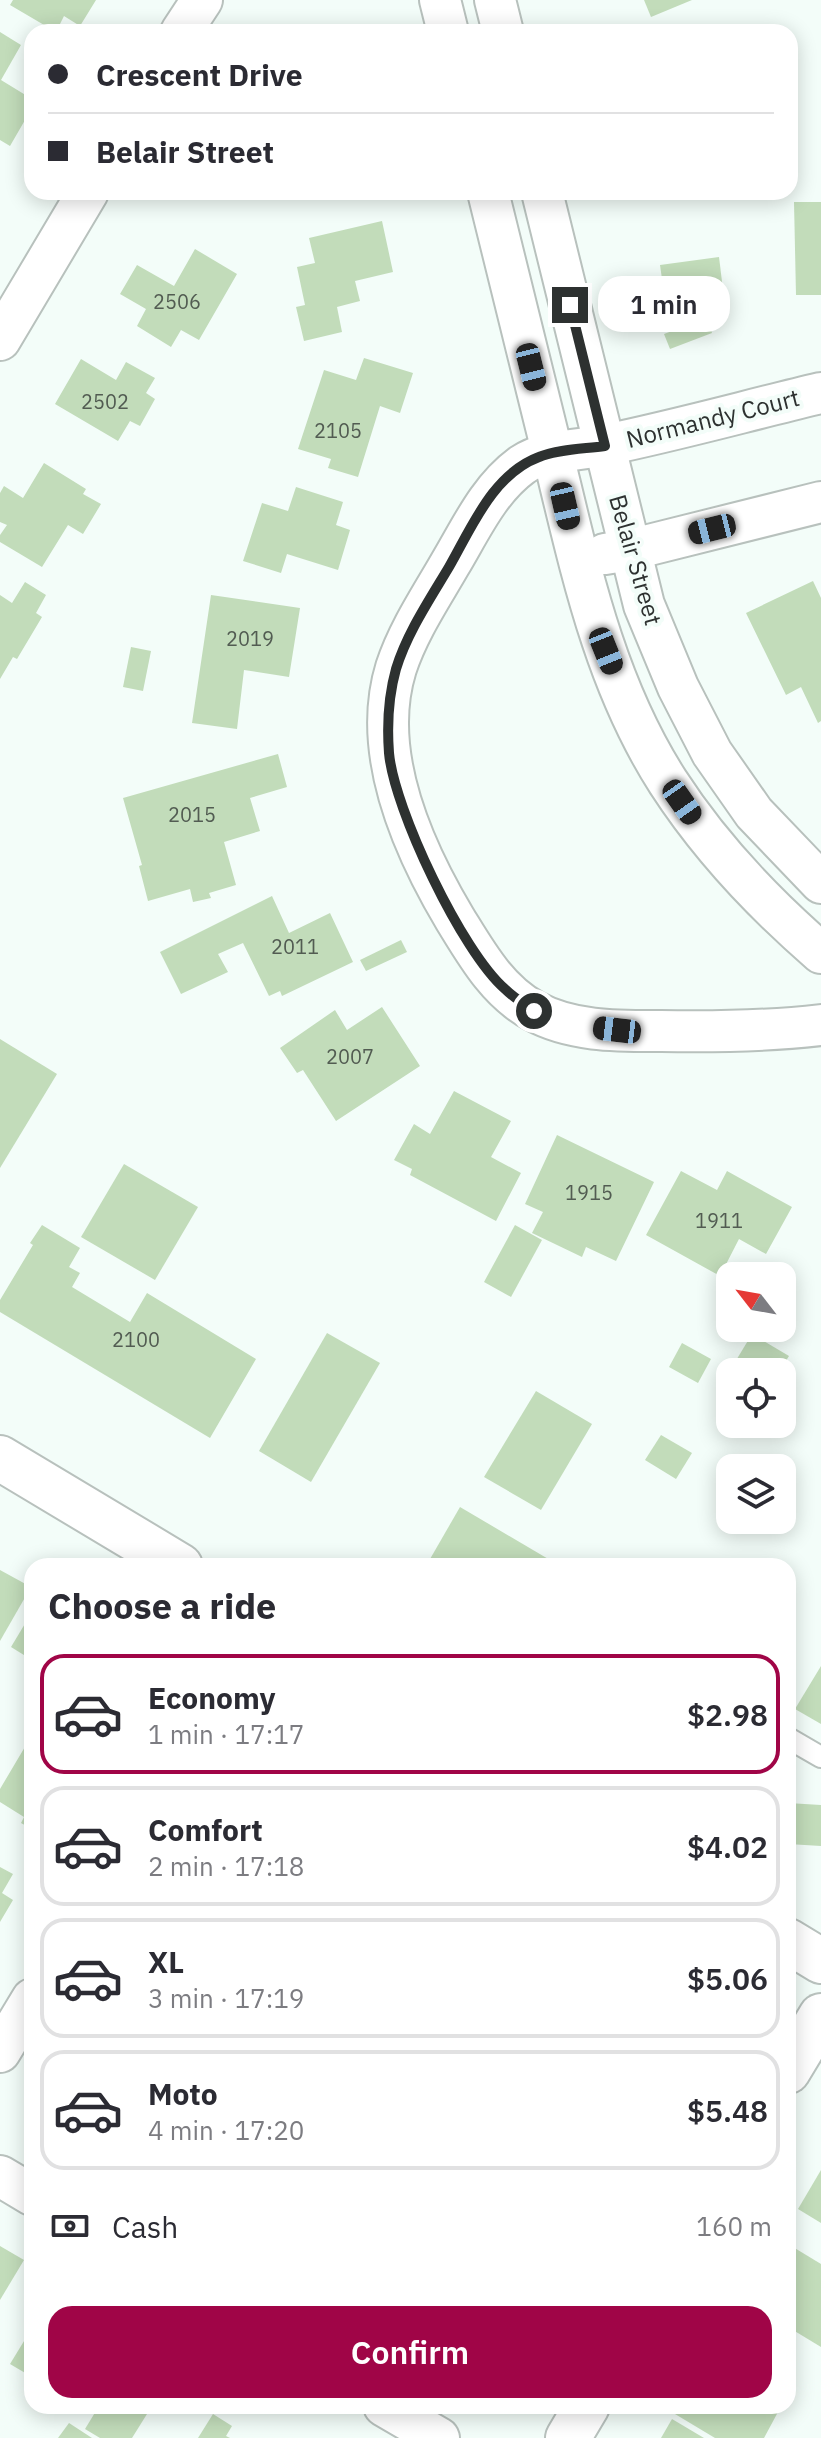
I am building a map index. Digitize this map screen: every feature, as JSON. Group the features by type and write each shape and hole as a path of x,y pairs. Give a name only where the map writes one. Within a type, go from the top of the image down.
{"street":[{"path":"186,24 202,0"},
{"path":"440,0 446,24"},
{"path":"495,0 501,24"},
{"path":"0,340 83,200"},
{"path":"490,200 594,622 629,710 667,780 713,847 774,912 821,953"},
{"name":"Belair Street","path":"544,200 644,605 678,687 712,753 754,813 821,883"},
{"name":"Normandy Court","path":"821,393 605,446 541,456 524,464 497,488 484,506 415,625 396,668 389,709 389,753 395,783 442,898 478,956 503,988 534,1011 568,1024 617,1030 709,1032 821,1025"},
{"path":"577,558 629,550 821,502"},
{"path":"0,1458 167,1558"},
{"path":"796,1946 821,1961"},
{"path":"0,2052 24,2012"},
{"path":"796,2058 821,2016"},
{"path":"0,2176 24,2190"},
{"path":"398,2414 439,2438"},
{"path":"568,2438 582,2414"}],"lane":[{"path":"796,1743 821,1757"}],"building":[{"path":"13,0 96,0 81,24 64,16 60,24 42,24 10,5"},
{"path":"644,0 692,0 651,17"},
{"path":"0,32 21,45 1,80 24,94 24,122 10,146 0,140"},
{"path":"794,202 821,202 821,295 796,295"},
{"path":"382,221 393,272 355,281 360,301 337,307 342,332 304,341 296,307 305,305 297,267 315,263 309,238"},
{"path":"195,249 237,274 199,340 181,330 171,347 137,326 146,309 120,294 137,265 174,286"},
{"path":"719,257 725,306 667,314 660,265"},
{"path":"707,318 712,333 670,349 664,334"},
{"path":"364,358 413,373 400,413 380,406 358,477 328,468 331,459 298,449 324,370 356,380"},
{"path":"81,359 116,380 126,362 155,378 146,393 155,399 140,426 130,421 118,441 55,404"},
{"path":"44,463 86,489 83,494 101,504 83,534 68,525 42,567 0,542 0,535 7,525 0,522 0,493 4,486 23,498"},
{"path":"296,487 343,502 336,525 350,530 338,570 287,554 281,573 243,561 262,503 288,511"},
{"path":"813,581 821,598 821,721 818,723 801,687 786,695 746,613"},
{"path":"25,582 46,595 36,613 42,617 17,659 13,657 0,679 0,595 12,603"},
{"path":"211,595 300,608 289,677 244,670 237,729 192,723"},
{"path":"131,647 151,651 143,691 123,687"},
{"path":"278,754 287,787 250,798 260,831 224,842 236,885 209,893 211,898 193,902 190,889 148,901 139,866 142,865 123,798"},
{"path":"272,896 289,933 330,913 353,962 282,996 280,991 269,996 243,943 218,954 228,972 181,994 160,952"},
{"path":"401,940 407,952 366,971 360,960"},
{"path":"382,1007 420,1066 336,1121 303,1070 297,1073 280,1048 335,1010 347,1030"},
{"path":"0,1039 57,1074 0,1168"},
{"path":"454,1091 511,1121 491,1157 521,1173 496,1221 410,1175 412,1169 394,1160 414,1124 430,1134"},
{"path":"557,1135 654,1182 616,1261 586,1247 582,1257 532,1233 543,1212 525,1204"},
{"path":"124,1164 198,1207 155,1280 81,1237"},
{"path":"681,1171 717,1190 727,1171 792,1207 766,1254 739,1239 727,1262 716,1262 716,1274 646,1235"},
{"path":"42,1225 80,1248 69,1267 80,1273 72,1287 130,1322 147,1293 256,1359 210,1438 0,1312 0,1300"},
{"path":"515,1225 542,1240 511,1297 484,1282"},
{"path":"327,1333 380,1363 311,1482 259,1451"},
{"path":"747,1342 765,1342 789,1356 788,1358 737,1358"},
{"path":"682,1343 711,1359 698,1383 669,1367"},
{"path":"536,1391 592,1424 541,1510 484,1477"},
{"path":"661,1435 692,1453 676,1479 645,1460"},
{"path":"460,1507 547,1558 431,1558"},
{"path":"0,1570 24,1583 24,1599 0,1641"},
{"path":"24,1625 24,1655 11,1647"},
{"path":"821,1666 821,1724 796,1707"},
{"path":"24,1748 24,1817 0,1802 0,1789"},
{"path":"796,1803 821,1805 821,1846 796,1844"},
{"path":"0,1867 13,1874 2,1893 13,1900 0,1922"},
{"path":"821,2170 821,2223 798,2209"},
{"path":"0,2246 24,2260 0,2300"},
{"path":"796,2249 821,2264 821,2347 796,2332"},
{"path":"24,2341 24,2372 10,2364"},
{"path":"94,2414 147,2414 132,2438 100,2438 85,2429"},
{"path":"213,2414 232,2426 226,2436 230,2438 198,2438"},
{"path":"675,2414 777,2414 764,2438 715,2438"},
{"path":"672,2419 704,2438 661,2438"},
{"path":"69,2423 92,2438 58,2438"}],"route":[{"path":"534,1011 503,988 478,956 442,898 395,783 389,753 389,709 396,668 415,625 497,488 524,464 541,456 605,446 570,305"}]}
